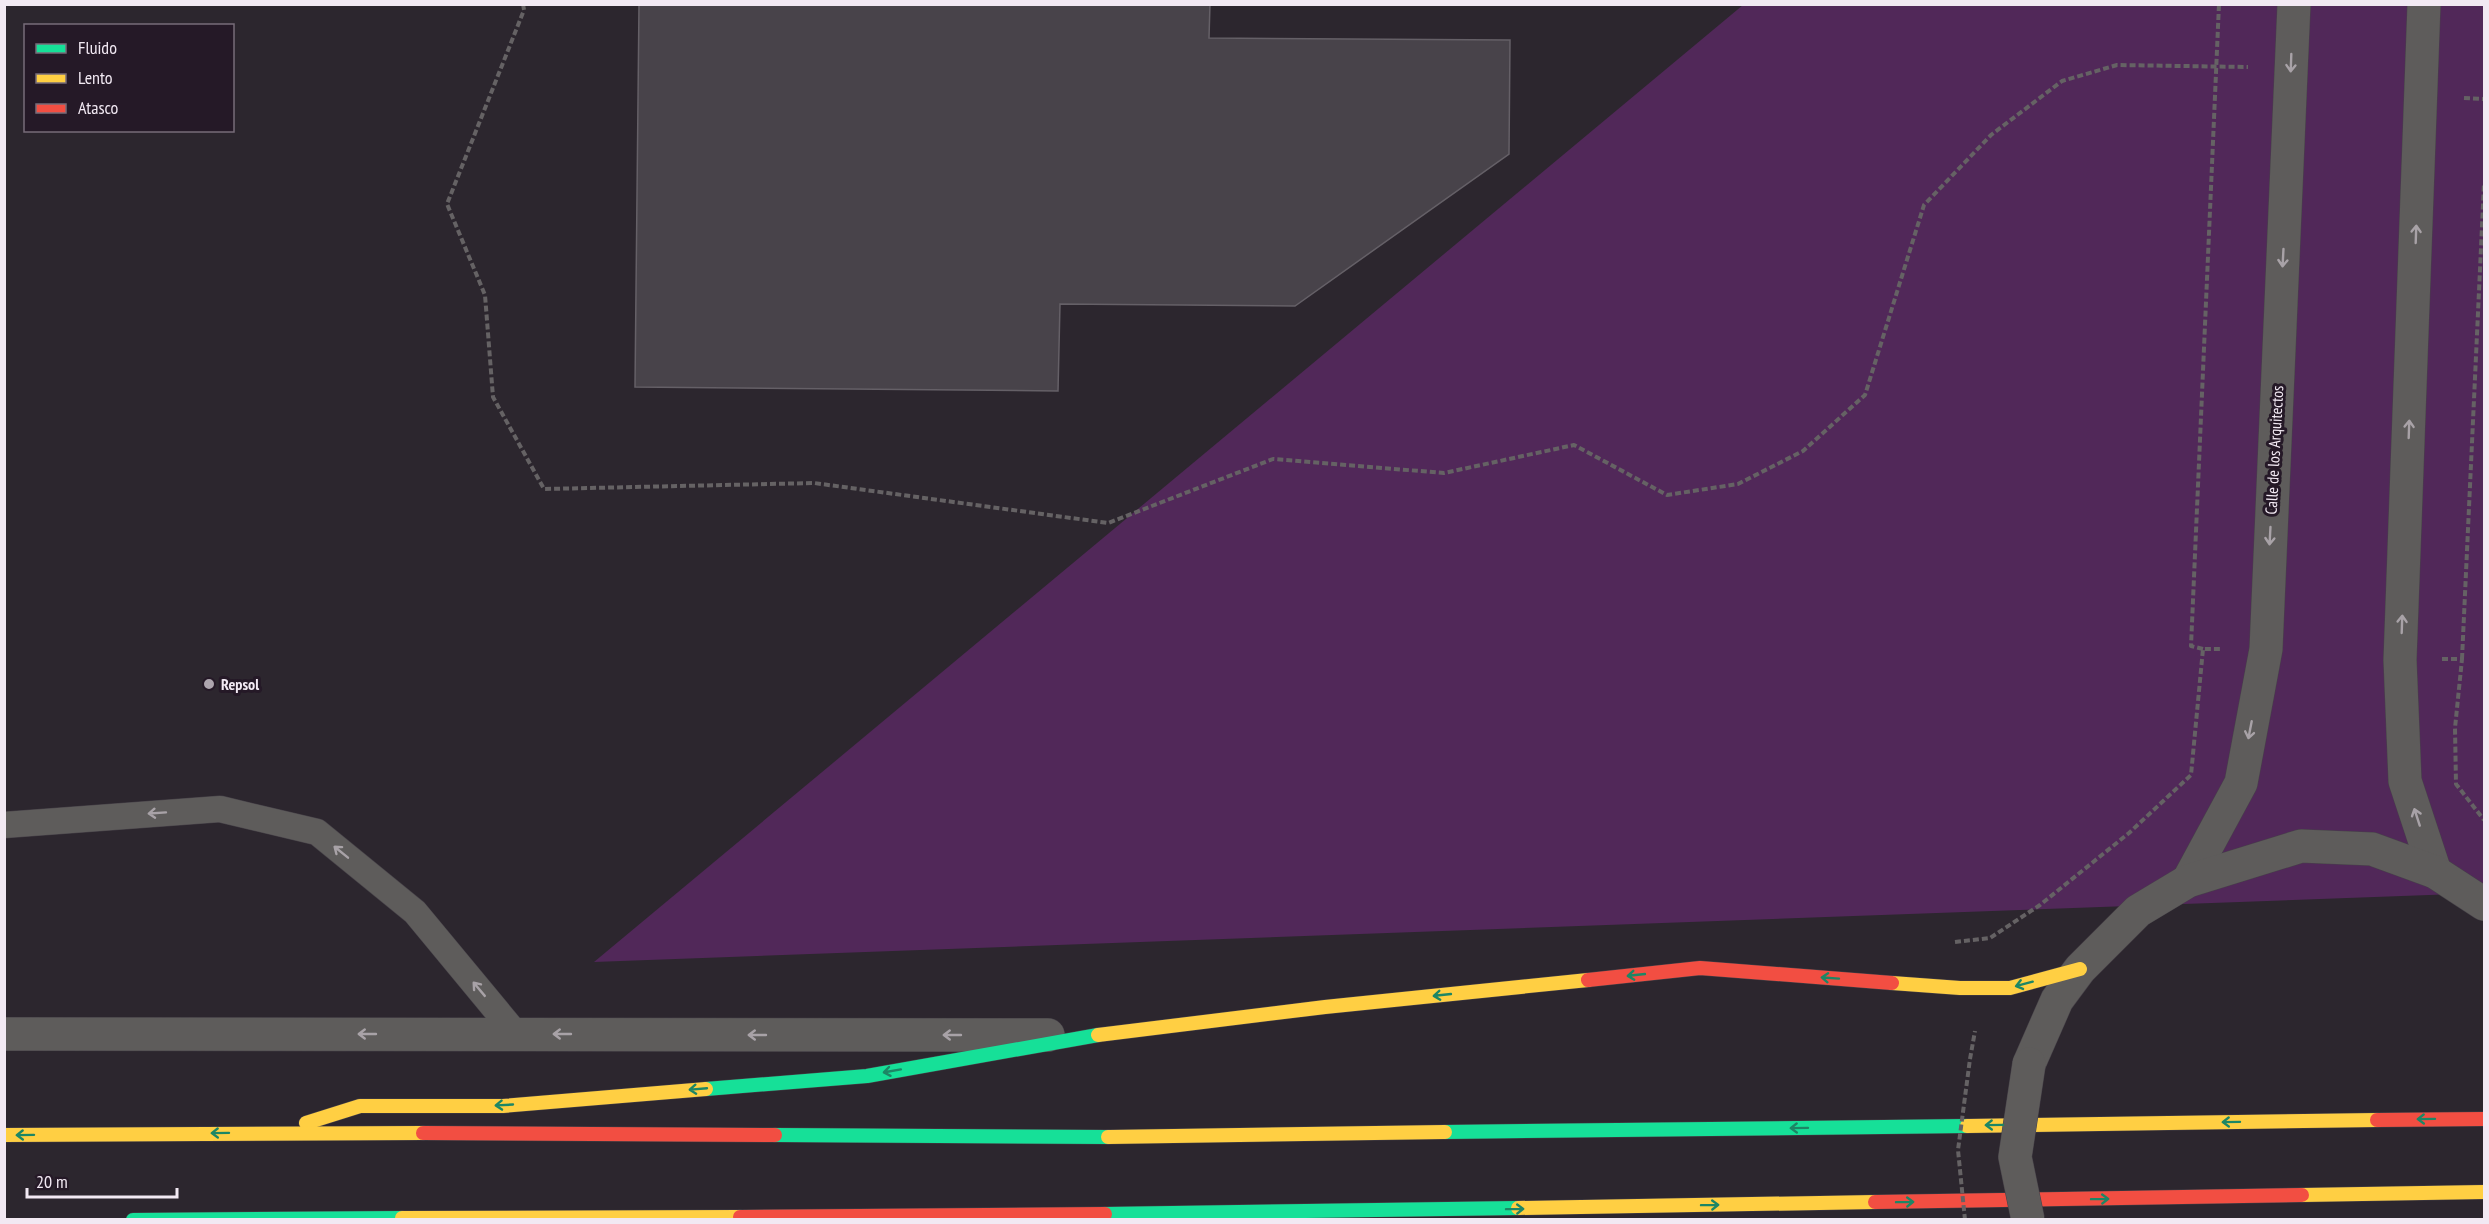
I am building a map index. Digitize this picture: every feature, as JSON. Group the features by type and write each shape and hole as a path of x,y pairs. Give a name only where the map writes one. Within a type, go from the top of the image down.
{"highway":[{"path":"278,1132 360,1106 503,1106 867,1076 1095,1035 1325,1007 1700,968 1960,988 2010,988 2080,969"},
{"path":"4,1135 278,1132 1082,1137 2484,1119"},
{"path":"133,1220 1193,1214 2484,1192"}],"street":[{"name":"Calle de los Arquitectos","path":"2188,881 2241,783 2265,649 2294,4"},
{"path":"2424,4 2400,660 2405,781 2435,872"},
{"path":"2028,1220 2015,1157 2029,1064 2058,1000 2080,969 2138,910 2188,881 2301,846 2372,849 2435,872 2484,904"},
{"path":"4,1034 1095,1035"}],"lane":[{"path":"4,825 220,809 317,832 416,912 516,1034"}],"path":[{"path":"524,4 524,10 447,204 485,295 493,397 544,489 814,483 1108,523 1273,459 1444,473 1574,445 1666,495 1738,484 1803,452 1865,395 1924,205 1991,135 2062,81 2117,65 2291,68"},
{"path":"2218,4 2191,646 2203,649 2265,649"},
{"path":"2484,183 2462,659 2455,728 2456,784 2484,820"},
{"path":"1960,988 1954,942 1990,938 2040,905 2129,833 2191,775 2203,649"},
{"path":"2400,660 2462,659"},
{"path":"1965,1220 1958,1150 1970,1059"}],"shaded area":[{"path":"1743,5 2484,5 2484,893 594,962"}],"building":[{"path":"639,4 1210,4 1209,38 1510,40 1509,154 1295,306 1060,304 1058,391 635,387"}],"traffic: fast":[{"path":"706,1089 867,1076 1098,1035"},
{"path":"1445,1132 1967,1126"},
{"path":"775,1135 1108,1137"},
{"path":"1105,1214 1518,1208"},
{"path":"133,1220 402,1218"}],"traffic: slow":[{"path":"1892,983 1960,988 2010,988 2080,969"},
{"path":"1098,1035 1325,1007 1588,980"},
{"path":"306,1123 360,1106 503,1106 706,1089"},
{"path":"1967,1126 2377,1120"},
{"path":"1108,1137 1445,1132"},
{"path":"4,1135 423,1133"},
{"path":"2302,1195 2484,1192"},
{"path":"1518,1208 1875,1202"},
{"path":"402,1218 740,1217"}],"traffic: jam":[{"path":"1588,980 1700,968 1892,983"},
{"path":"2377,1120 2484,1119"},
{"path":"423,1133 775,1135"},
{"path":"1875,1202 2302,1195"},
{"path":"740,1217 1105,1214"}],"place":[{"name":"Repsol","path":"209,684"}]}
